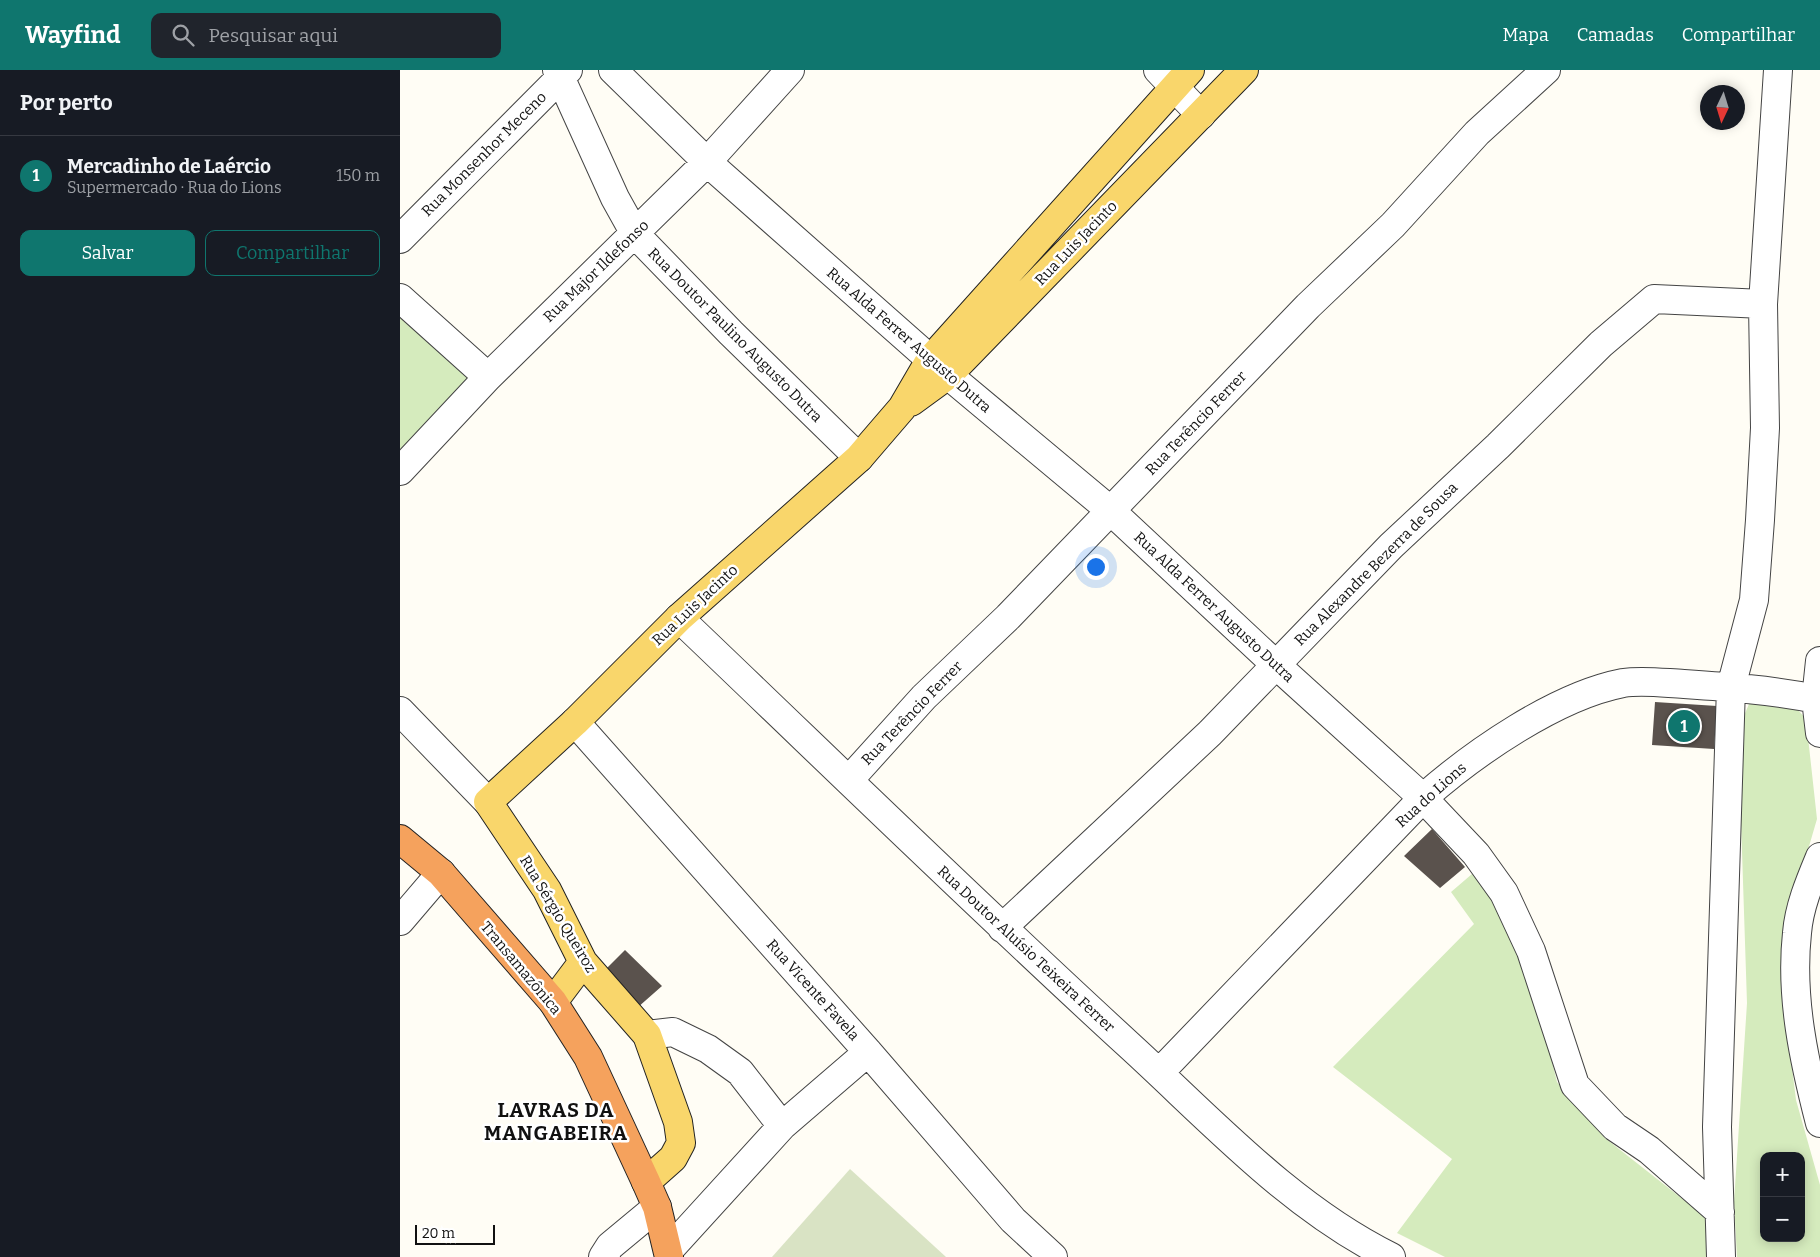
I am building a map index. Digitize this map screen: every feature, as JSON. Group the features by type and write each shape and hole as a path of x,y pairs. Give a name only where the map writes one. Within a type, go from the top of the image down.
{"highway":[{"name":"Transamazônica","path":"400,839 441,873 553,1002 588,1057 646,1182 657,1207 669,1254"}],"main road":[{"name":"Rua Luis Jacinto","path":"488,802 575,722 679,618 859,458 939,368 1202,115 1244,70"},
{"name":"Rua Luis Jacinto","path":"939,368 1174,75"},
{"name":"Rua Sérgio Queiroz","path":"488,802 547,890 584,962 648,1034 678,1122 681,1142 673,1158 646,1182"},
{"path":"553,1002 584,962"}],"street":[{"name":"Rua Alda Ferrer Augusto Dutra","path":"613,70 707,162 939,368 1111,511 1275,664 1423,798 1476,854 1504,893 1531,952 1575,1085 1615,1127 1649,1150 1720,1212"},
{"name":"Rua Major Ildefonso","path":"400,471 488,377 707,162 790,70"},
{"name":"Rua Terêncio Ferrer","path":"849,780 924,697 1008,617 1308,306 1393,225 1477,133 1546,70"},
{"path":"1721,1257 1717,1127 1731,687 1755,591 1764,428 1763,304 1778,70"},
{"name":"Rua Doutor Paulino Augusto Dutra","path":"562,73 616,198 635,234 731,333 859,458"},
{"name":"Rua Monsenhor Meceno","path":"400,239 562,73"},
{"path":"1174,75 1202,115"},
{"path":"400,298 488,377"},
{"name":"Rua Alexandre Bezerra de Sousa","path":"1002,928 1190,752 1390,546 1498,446 1601,344 1654,299 1763,304"},
{"name":"Rua Doutor Aluísio Teixeira Ferrer","path":"679,618 1002,928 1259,1168 1314,1209 1391,1257"},
{"path":"1820,661 1816,699 1820,733"},
{"name":"Rua do Lions","path":"1158,1072 1423,798 1447,777 1488,748 1530,722 1582,694 1624,683 1731,687 1786,693 1816,699"},
{"name":"Rua Sérgio Queiroz","path":"400,712 488,802"},
{"name":"Rua Vicente Favela","path":"575,722 868,1052 1013,1220 1053,1257"},
{"path":"1820,856 1807,890 1797,932 1795,997 1811,1090 1820,1123"},
{"path":"403,913 441,873"},
{"path":"648,1034 674,1032 708,1049 740,1072 782,1126"},
{"path":"669,1254 782,1126 868,1052"},
{"path":"603,1257 610,1246 657,1207"}],"green space":[{"path":"400,312 471,381 400,457"},
{"path":"1771,699 1790,701 1806,719 1817,819 1786,925 1784,1003 1796,1100 1820,1185 1820,1257 1737,1257 1734,1202 1747,1003 1738,730 1749,704"},
{"path":"1479,868 1517,947 1541,1016 1557,1082 1605,1138 1708,1219 1709,1257 1445,1257 1397,1233 1452,1159 1333,1067 1474,924 1451,892"},
{"path":"850,1169 946,1257 772,1257"}],"building":[{"path":"1655,702 1717,706 1714,749 1652,745"},
{"path":"1432,829 1465,867 1440,888 1404,856"},
{"path":"625,950 662,986 637,1008 601,974"}],"place":[{"name":"Mercadinho de Laércio","path":"1684,726"}],"district":[{"name":"LAVRAS DA MANGABEIRA","path":"556,1122"}]}
